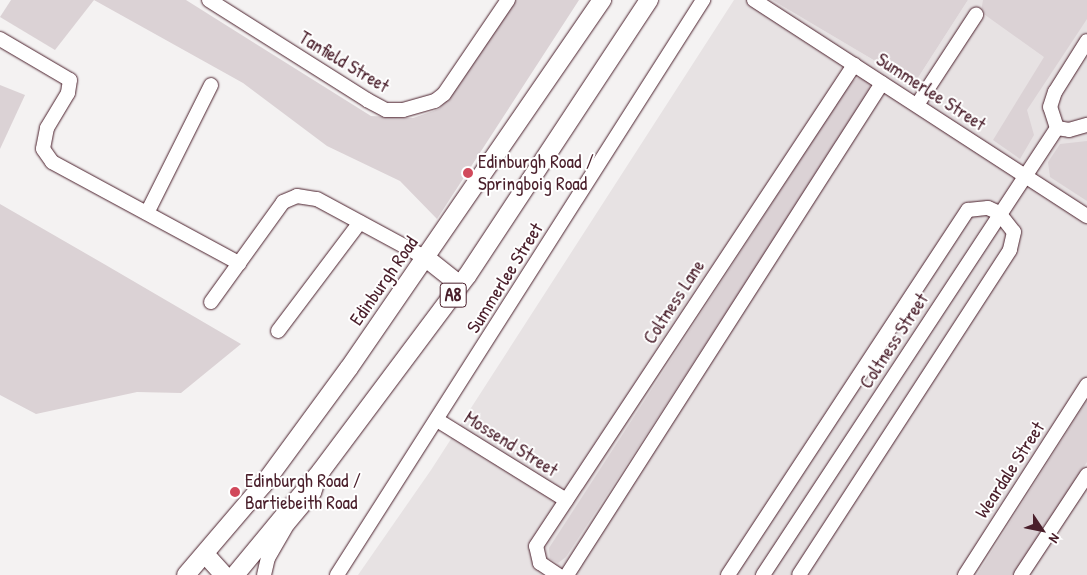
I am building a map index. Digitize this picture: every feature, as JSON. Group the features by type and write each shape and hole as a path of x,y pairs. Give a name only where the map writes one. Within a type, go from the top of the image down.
{"main road":[{"name":"Edinburgh Road","path":"186,575 263,485 426,258 602,0"},
{"name":"A8","path":"235,575 321,471 460,285 649,0"},
{"path":"426,258 460,285"},
{"path":"205,554 224,575"}],"street":[{"name":"Tanfield Street","path":"210,0 367,100 386,110 403,110 435,101 444,94 508,0"},
{"name":"Summerlee Street","path":"337,575 703,0"},
{"name":"Summerlee Street","path":"754,0 917,105 1024,177 1087,216"},
{"path":"917,105 976,16"},
{"path":"0,39 70,80 68,93 47,128 43,149 52,162 239,263"},
{"path":"1087,41 1055,92 1050,107 1057,128 1069,130 1087,125"},
{"name":"Coltness Lane","path":"558,574 540,563 536,546 854,64"},
{"path":"558,574 882,83"},
{"path":"147,214 211,85"},
{"name":"Coltness Street","path":"763,575 999,213 1057,128"},
{"path":"211,302 284,202 297,196 317,199 426,258"},
{"path":"728,575 968,210 988,208 999,213 1014,232 1010,250 800,575"},
{"path":"278,331 360,222"},
{"name":"Weardale Street","path":"965,575 1087,385"},
{"name":"Mossend Street","path":"437,420 566,500"},
{"path":"264,575 268,558 288,524 314,494 321,471"},
{"path":"1021,575 1087,475"}],"shaded area":[{"path":"11,0 94,0 55,50 0,17"},
{"path":"94,0 186,0 371,116 413,118 439,109 457,88 516,0 579,0 437,219 400,181 327,146 243,83"},
{"path":"734,0 772,0 914,84 968,0 1087,0 1087,575 358,575 431,470"},
{"path":"772,0 968,0 914,84"},
{"path":"983,0 1087,0 1087,19 1027,110 1034,135 1020,159 993,140 1044,57 981,12"},
{"path":"861,76 870,84 870,93 566,557 558,563 550,559 549,548 850,83"},
{"path":"0,85 25,95 0,149"},
{"path":"1087,141 1087,201 1050,177 1048,162 1060,144"},
{"path":"0,204 241,344 181,393 137,392 36,414 0,395"},
{"path":"1087,400 1087,462 1014,575 977,575"}],"place":[{"name":"Edinburgh Road / Springboig Road","path":"468,173"},
{"name":"Edinburgh Road / Bartiebeith Road","path":"235,492"}]}
